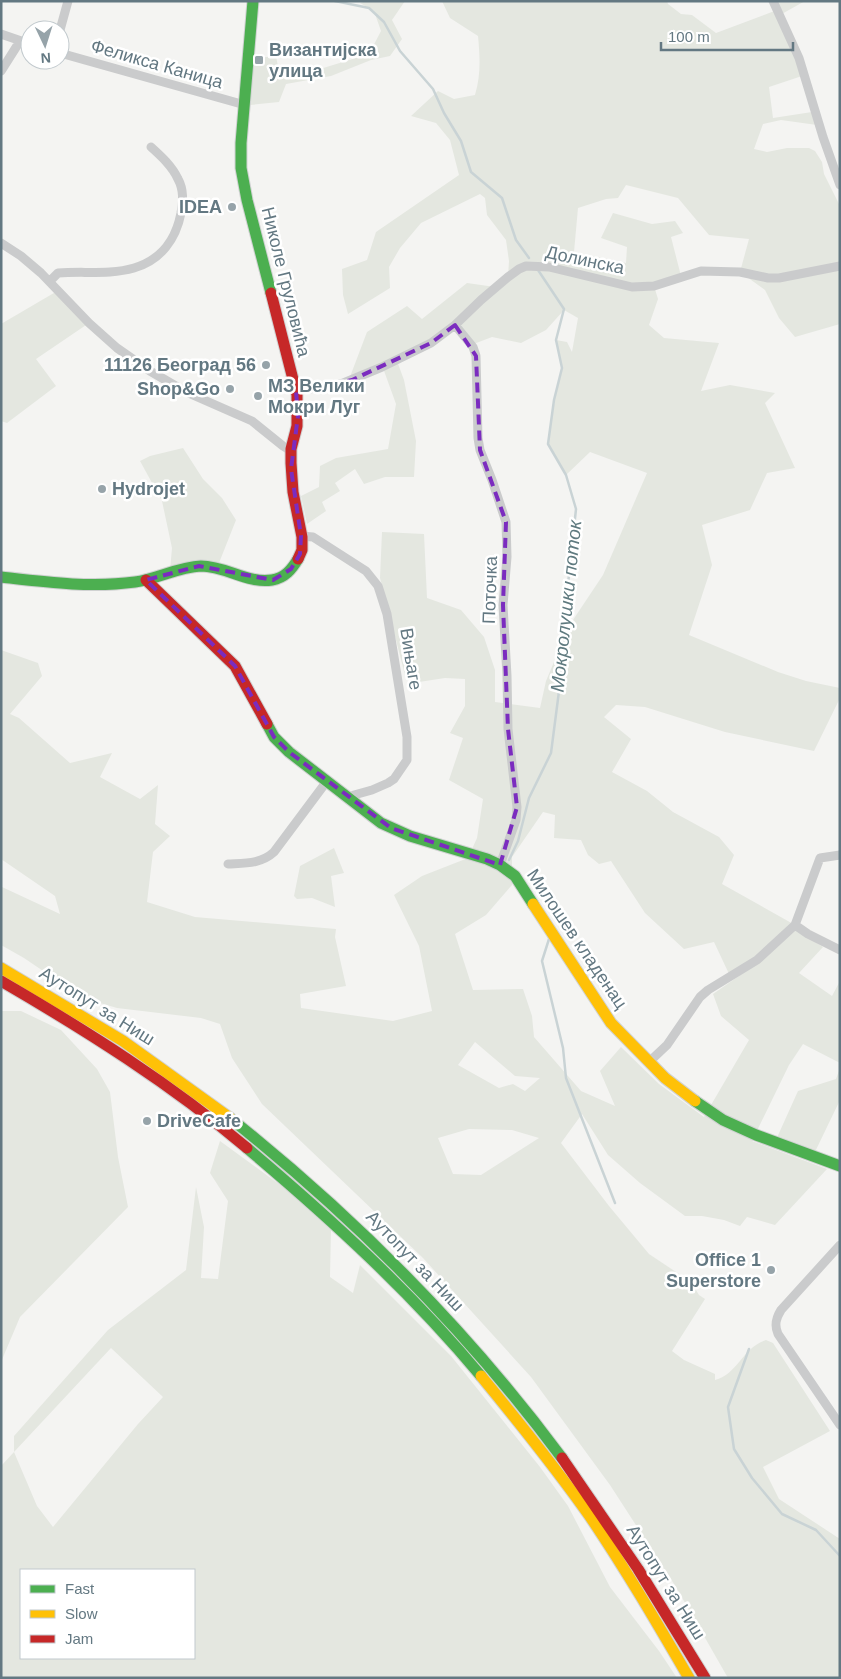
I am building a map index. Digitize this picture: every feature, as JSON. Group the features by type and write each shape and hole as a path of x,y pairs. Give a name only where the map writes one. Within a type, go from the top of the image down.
{"main road":[{"name":"Николе Груловића","path":"1,577 88,585 112,584 146,580 170,571 199,566 217,568 257,580 276,579 289,571 297,560 302,548 292,486 291,451 298,416 296,391 243,184 241,142 252,1"},
{"name":"Милошев кладенац","path":"146,580 235,666 270,730 289,752 381,823 400,832 471,853 500,864 515,876 611,1023 680,1091 722,1120 756,1135 840,1166"},
{"name":"Аутопут за Ниш","path":"1,968 101,1027 185,1084 312,1186 399,1267 428,1297 514,1396 572,1471 627,1551 704,1678"},
{"name":"Аутопут за Ниш","path":"1,981 107,1045 218,1124 299,1191 394,1280 491,1386 573,1492 637,1589 689,1678"}],"street":[{"path":"63,20 68,1"},
{"path":"773,1 799,58 840,185"},
{"path":"1,34 20,41 1,71"},
{"name":"Феликса Каница","path":"70,56 245,105"},
{"path":"50,281 58,273 133,268 149,262 168,245 180,222 182,193 179,179 169,165 151,147"},
{"path":"1,243 31,264 50,281 103,337 139,364 186,392 252,421 291,451"},
{"name":"Долинска","path":"296,391 330,387 352,380 419,349 455,325 495,288 519,269 526,266 549,267 643,288 701,271 740,272 768,278 779,278 840,266"},
{"name":"Поточка","path":"455,325 473,347 476,356 479,444 506,522 508,557 502,605 507,676 508,729 518,807 514,826 500,864"},
{"name":"Вињаге","path":"301,536 313,537 360,566 374,580 384,603 392,643 407,737 407,760 394,779 372,790 354,795 349,799"},
{"path":"228,864 260,861 268,858 327,781"},
{"path":"649,1062 667,1045 700,997 708,990 757,960 795,925 819,859 823,856 840,855"},
{"path":"795,925 808,934 840,950"},
{"path":"840,1245 781,1310 775,1326 778,1334 840,1425"}],"highlighted area":[{"path":"455,325 476,356 480,450 506,522 503,605 508,729 517,807 500,865 391,828 289,752 274,737 235,666 146,580 199,566 273,580 291,569 300,554 301,536 291,469 298,416 296,391 352,380 431,343"}],"shaded area":[{"path":"367,1 405,1 392,20 402,39 390,56 371,60 331,76 286,84 279,102 250,105 248,59 276,56 279,72 320,69 369,54 381,31 374,11 360,3"},
{"path":"442,1 667,1 668,4 681,14 692,15 716,33 777,10 773,1 805,1 780,15 805,75 769,87 773,118 812,112 817,125 781,120 763,124 754,149 767,152 787,148 809,148 815,151 822,162 824,174 840,206 840,324 795,337 779,318 765,290 740,272 749,239 709,235 678,198 626,185 618,198 606,199 578,208 574,252 626,263 627,247 601,238 613,213 652,224 675,221 683,233 671,237 681,276 654,286 658,299 649,325 664,338 719,343 701,391 730,385 775,393 765,403 795,468 767,473 750,510 702,525 712,565 689,635 778,672 806,681 840,688 840,698 814,751 725,732 645,707 616,705 604,717 631,739 612,772 647,791 673,812 719,837 734,855 722,884 795,925 730,976 714,942 684,949 645,913 611,861 599,864 588,855 581,840 554,838 555,815 543,812 512,857 512,885 486,915 455,934 473,990 523,989 532,1016 534,1037 581,1091 615,1106 600,1071 621,1047 659,1084 704,1117 749,1040 721,1016 713,994 759,962 794,929 823,947 799,973 832,996 840,981 840,1063 803,1044 789,1065 752,1141 827,1169 775,1225 747,1217 740,1226 724,1220 702,1216 685,1216 640,1183 608,1155 582,1114 561,1143 609,1206 649,1254 691,1282 699,1295 705,1299 672,1351 684,1360 715,1374 715,1380 729,1372 758,1344 766,1340 773,1343 830,1431 763,1467 779,1499 840,1539 840,1678 728,1678 676,1587 610,1485 531,1377 423,1258 262,1104 232,1058 220,1024 201,1018 117,1008 83,998 24,958 1,945 2,887 60,914 55,896 1,859 1,650 38,663 42,676 10,714 19,718 70,763 112,753 100,777 140,799 158,785 155,824 170,836 153,852 147,902 195,917 336,929 335,937 346,986 300,994 301,1008 393,1021 432,1011 419,946 394,895 422,876 468,858 477,838 483,799 449,780 463,738 450,733 465,706 465,679 445,678 419,682 405,675 380,578 382,532 424,534 427,598 461,610 484,637 495,670 495,702 540,708 546,681 569,626 603,575 647,473 590,452 566,475 548,444 556,392 562,368 556,340 567,342 572,352 578,318 564,310 546,330 521,343 492,337 471,345 455,325 419,349 348,382 367,332 407,306 422,319 467,283 495,287 508,277 509,261 506,240 487,215 485,198 480,194 421,223 400,248 389,267 390,288 348,314 343,295 342,269 367,260 376,232 459,175 450,140 436,123 411,116 438,91 454,99 475,95 480,66 478,36 450,18","holes":["475,1042 515,1076 540,1078 525,1091 513,1084 499,1088 458,1065","469,1129 512,1130 539,1138 481,1175 453,1174 438,1138"]},
{"path":"59,290 89,323 36,359 56,386 7,423 1,421 1,324"},
{"path":"397,361 404,380 416,441 414,477 385,477 364,484 355,469 335,483 340,491 322,502 326,511 307,524 301,496 319,487 320,466 336,458 388,449 396,404 383,368"},
{"path":"183,448 203,479 222,498 236,520 217,568 170,571 172,548 162,501 140,461 150,456"},
{"path":"334,848 344,873 331,876 335,907 312,898 297,899 294,896 300,866"},
{"path":"1,1011 21,1011 61,1030 97,1069 110,1092 118,1157 128,1207 20,1317 1,1362"},
{"path":"840,1068 840,1100 813,1156 775,1142 798,1091 836,1079"},
{"path":"220,1141 287,1190 331,1230 330,1277 353,1293 360,1265 451,1356 540,1467 568,1506 610,1587 659,1651 677,1678 1,1678 1,1466 14,1452 14,1436 108,1330 186,1270 196,1187 204,1227 201,1278 218,1279 228,1201 210,1173","holes":["111,1348 163,1397 138,1424 53,1527 37,1506 14,1452"]}],"waterway":[{"path":"335,1 369,8 384,22 400,51 433,89 444,113 461,141 471,172 502,198 516,240 529,258"},
{"name":"Мокролушки поток","path":"509,860 518,841 529,798 551,753 562,668 565,612 576,509 566,475 548,444 554,400 562,368 556,340 564,309 538,270"},
{"name":"Мокролушки поток","path":"549,939 542,961 563,1048 566,1078 615,1203"},
{"name":"Мокролушки поток","path":"749,1349 728,1407 734,1449 752,1478 782,1514 816,1530 840,1556"}],"traffic: fast":[{"path":"253,1 241,143 241,168 247,200 271,293"},
{"path":"1,577 68,584 118,584 135,582 201,566 263,581 277,579 284,575 291,570 298,559"},
{"path":"267,724 274,737 289,752 381,823 410,836 487,859 500,865 515,876 533,904"},
{"path":"695,1101 723,1120 756,1135 840,1166"},
{"path":"230,1118 321,1195 407,1277 487,1365 562,1458"},
{"path":"247,1148 309,1201 398,1285 481,1376"}],"traffic: slow":[{"path":"533,904 611,1023 665,1078 695,1101"},
{"path":"1,968 123,1041 230,1118"},
{"path":"481,1376 536,1444 589,1515 628,1575 689,1678"}],"traffic: jam":[{"path":"271,293 297,395 297,426 291,449 291,463 293,492 302,537 302,550 298,559"},
{"path":"146,580 235,666 267,724"},
{"path":"1,981 128,1059 189,1102 247,1148"},
{"path":"562,1458 638,1569 705,1678"}],"place":[{"name":"Византијска улица","path":"259,60"},
{"name":"IDEA","path":"232,207"},
{"name":"11126 Београд 56","path":"266,365"},
{"name":"Shop&Go","path":"230,389"},
{"name":"МЗ Велики Мокри Луг","path":"258,396"},
{"name":"Hydrojet","path":"102,489"},
{"name":"DriveCafe","path":"147,1121"},
{"name":"Office 1 Superstore","path":"771,1270"}]}
